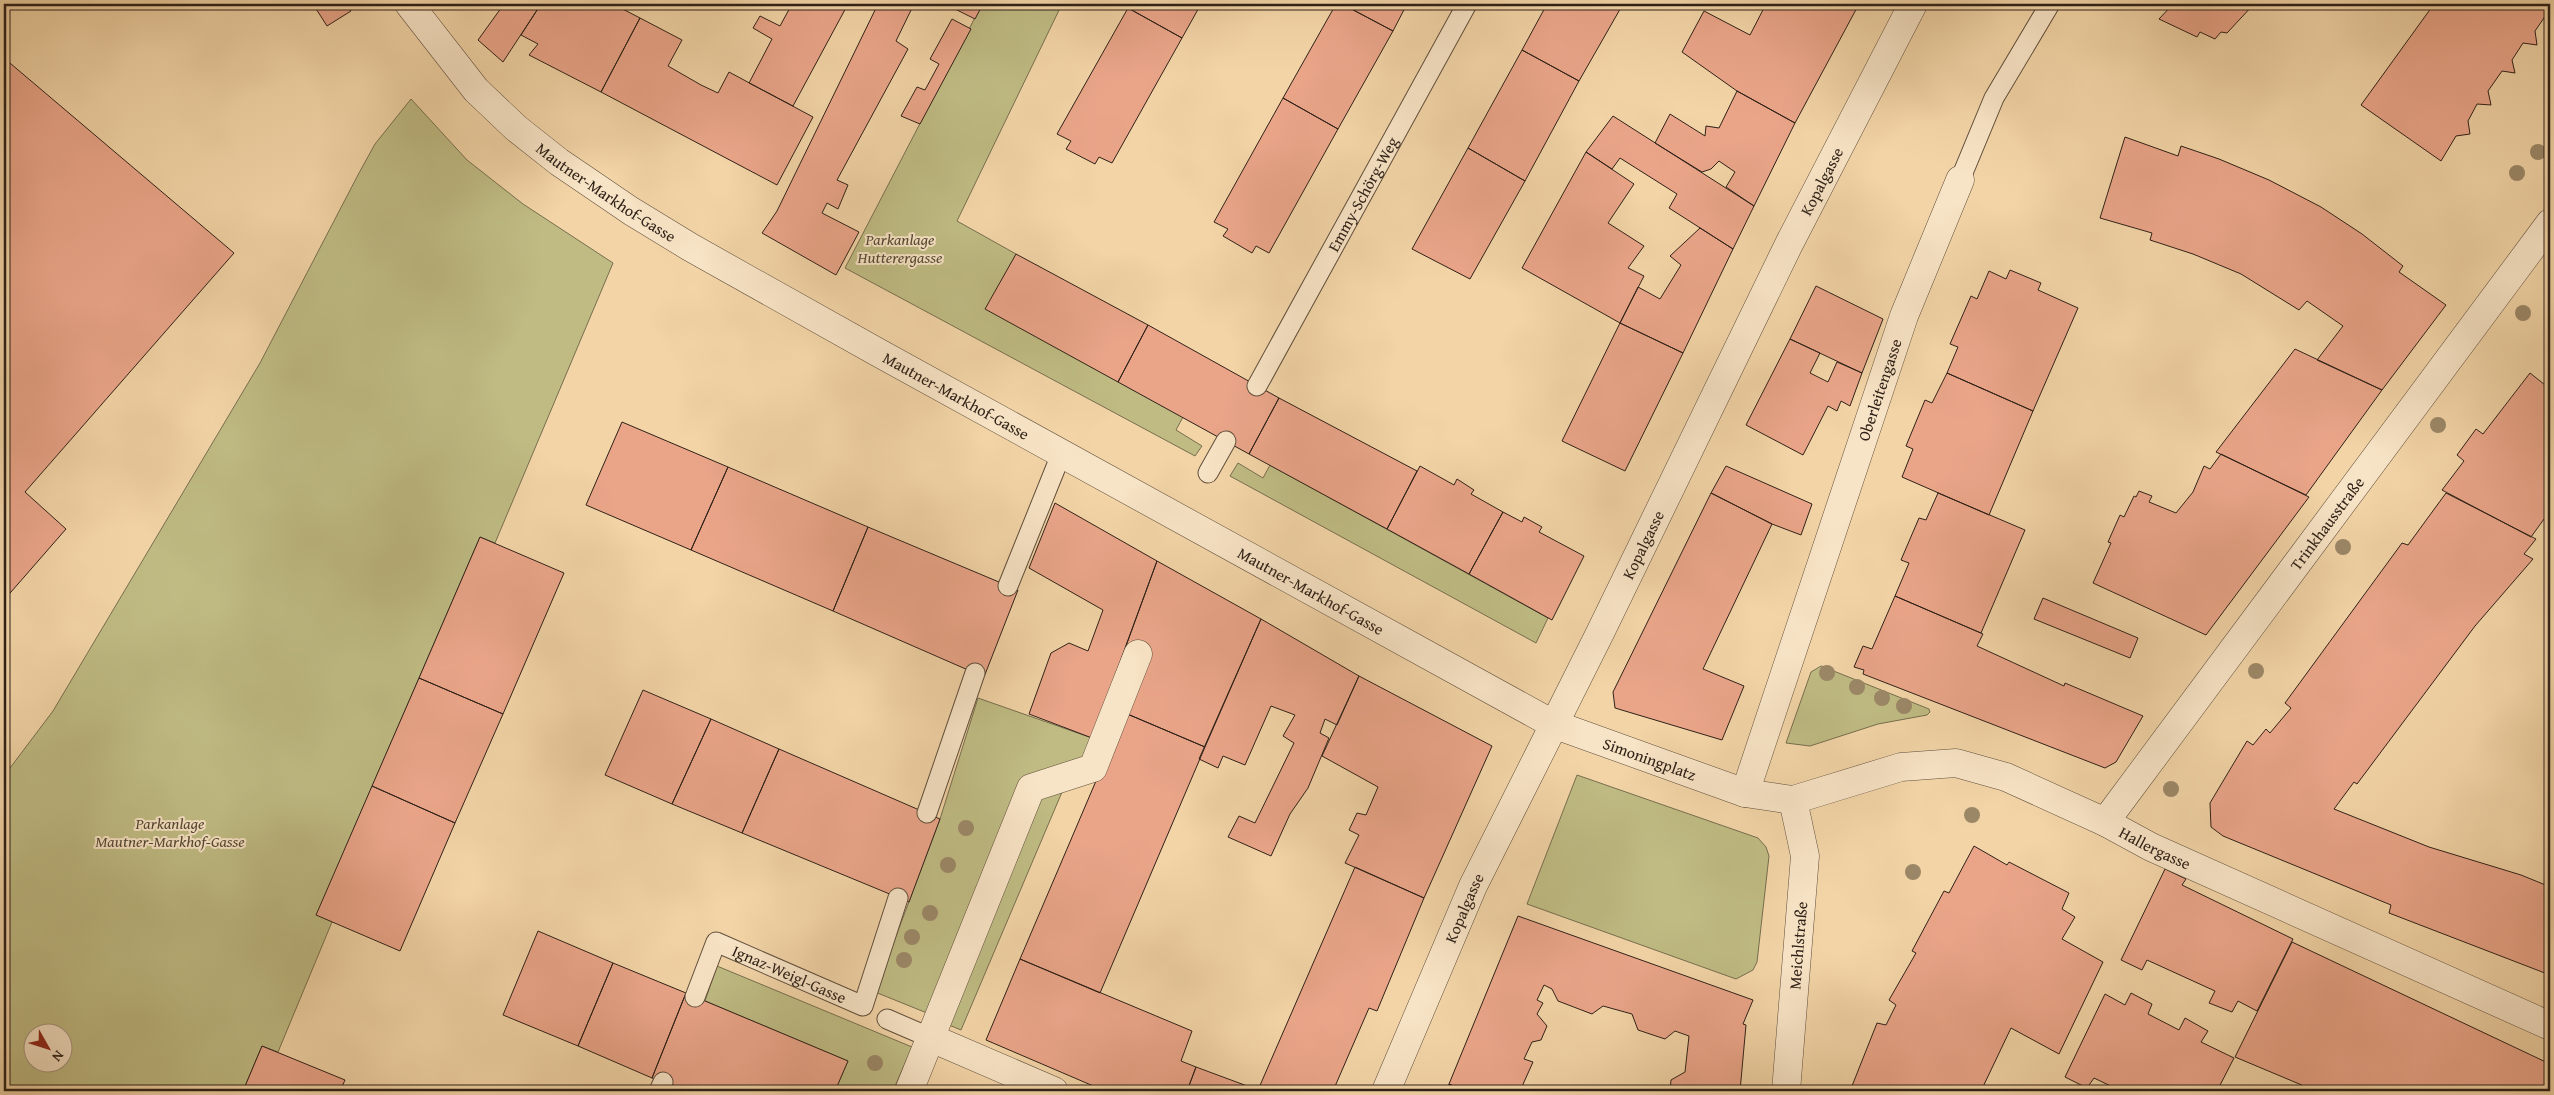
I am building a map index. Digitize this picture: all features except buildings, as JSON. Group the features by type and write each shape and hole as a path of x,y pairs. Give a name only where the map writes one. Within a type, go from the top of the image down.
{"street":[{"name":"Mautner-Markhof-Gasse","path":"410,4 476,90 516,128 559,162 690,247 1553,724"},
{"name":"Kopalgasse","path":"1386,1091 1473,886 1604,624 1788,244 1913,4"},
{"name":"Oberleitengasse","path":"1745,793 1904,316 1960,180"},
{"name":"Trinkhausstraße","path":"2105,822 2344,503 2550,223"},
{"path":"909,1091 1031,788 1092,768 1138,654"},
{"name":"Simoningplatz","path":"1553,724 1745,793"},
{"name":"Hallergasse","path":"1745,793 1793,800 1901,767 1956,763 2006,777 2105,822 2151,847 2550,1026"},
{"name":"Meichlstraße","path":"1786,1091 1806,856 1793,800"},
{"path":"930,1038 1054,1091"}],"lane":[{"name":"Emmy-Schörg-Weg","path":"1257,386 1467,4"},
{"name":"Oberleitengasse","path":"1960,180 1994,98 2050,4"},
{"path":"1208,473 1226,441"},
{"path":"1008,586 1062,452"},
{"path":"927,813 975,673"},
{"name":"Ignaz-Weigl-Gasse","path":"695,997 716,942 863,1006 898,898"},
{"path":"887,1019 930,1038"}],"green space":[{"name":"Parkanlage Hutterergasse","path":"982,4 1062,4 957,221 1016,254 1183,417 1176,430 1202,446 1195,456 845,268"},
{"name":"Parkanlage Mautner-Markhof-Gasse","path":"411,99 467,160 523,204 613,263 495,543 480,537 317,914 332,922 278,1052 262,1046 243,1091 4,1091 4,776 53,711 260,363 375,144"},
{"path":"1238,463 1263,478 1270,465 1548,618 1536,643 1230,476"},
{"path":"1821,666 1929,709 1930,712 1927,715 1878,724 1810,746 1786,743 1811,672"},
{"path":"978,698 1092,738 1085,761 1040,778 1029,774 927,1013 875,992 940,819"},
{"path":"1577,775 1758,838 1766,847 1769,856 1757,962 1753,970 1736,979 1527,904"},
{"path":"1065,785 961,1030 949,1025 1035,796"},
{"path":"717,966 912,1047 893,1091 835,1091 848,1061 705,1001"}]}
